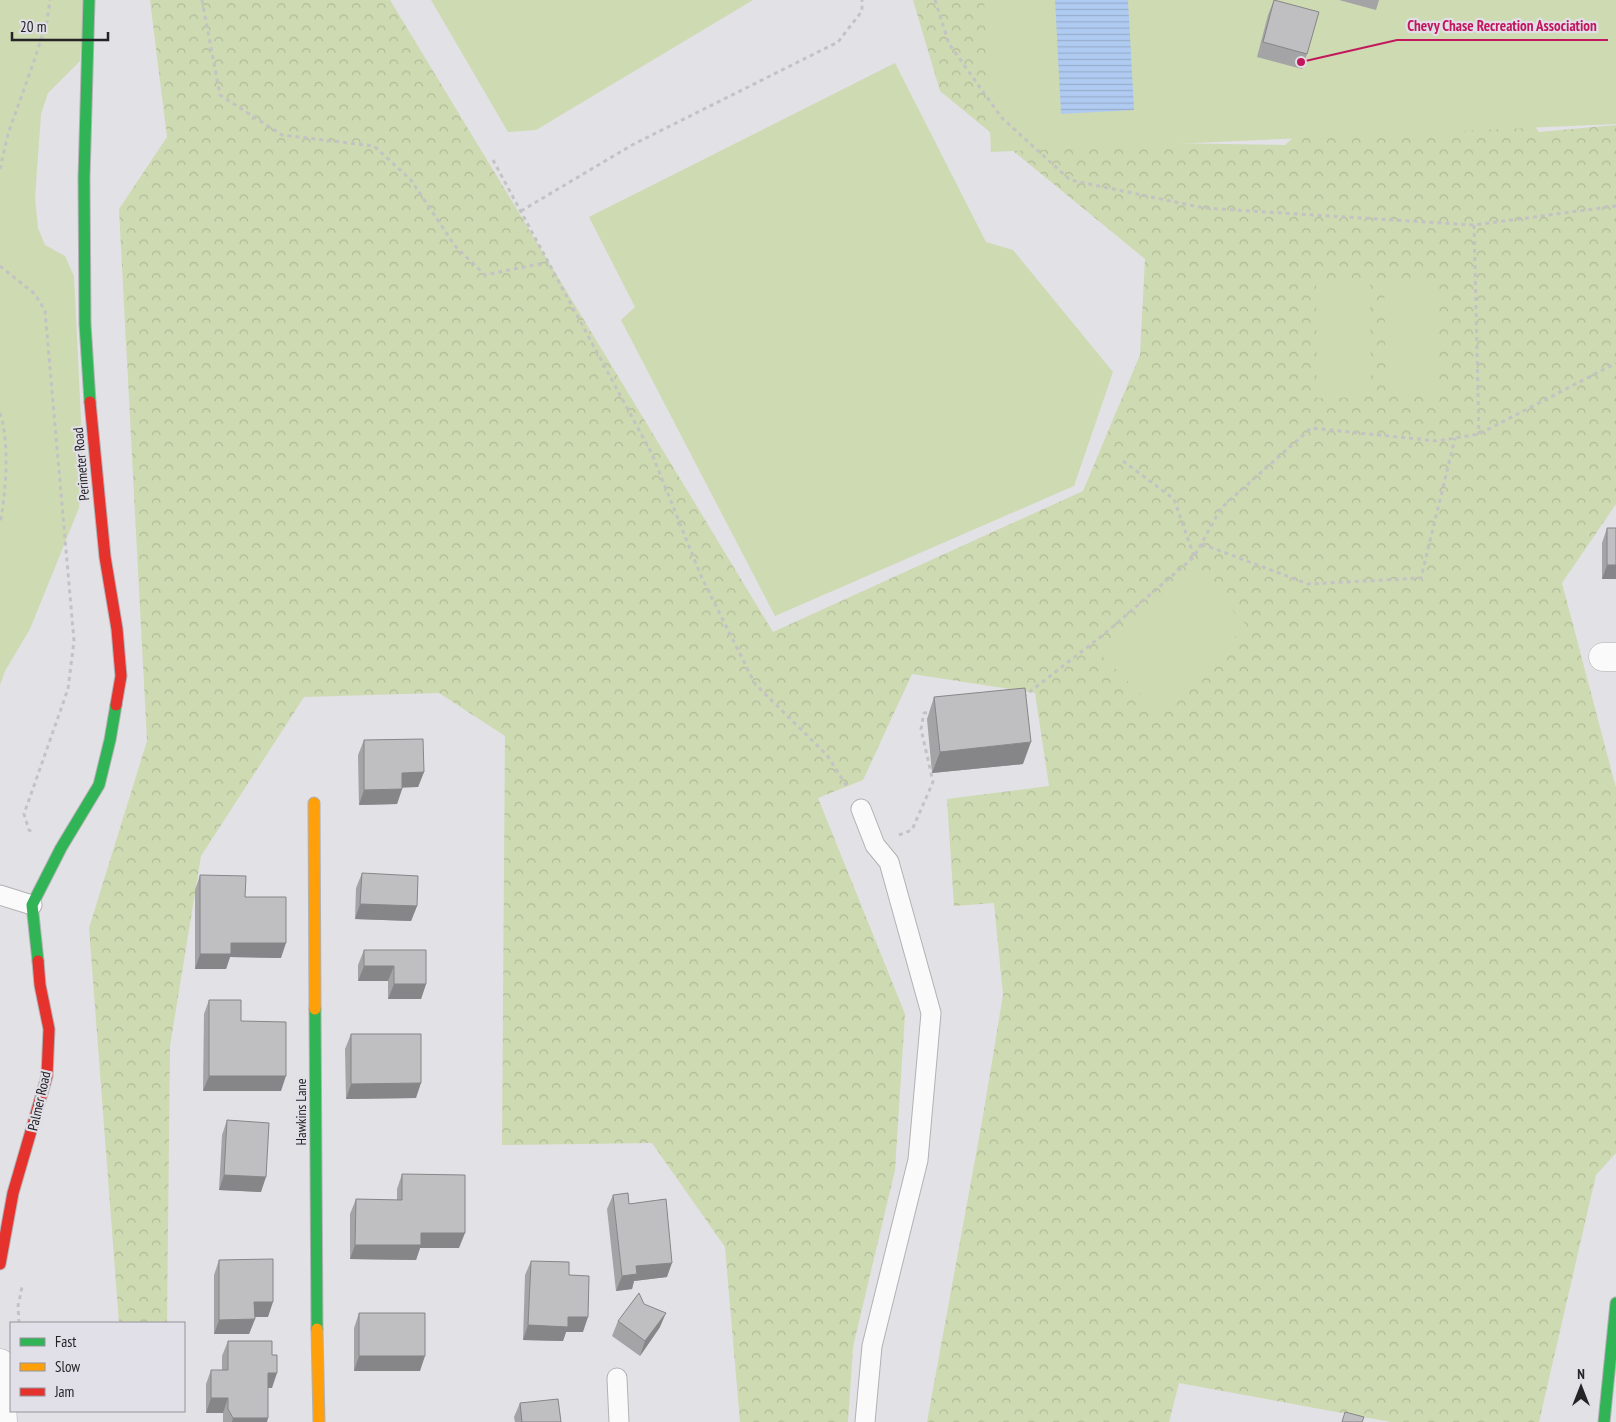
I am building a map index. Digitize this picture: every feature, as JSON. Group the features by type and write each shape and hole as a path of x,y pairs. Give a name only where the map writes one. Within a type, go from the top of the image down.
{"street":[{"name":"Perimeter Road","path":"32,905 61,848 99,785 122,676 117,629 105,557 94,453 85,324 84,178 89,0"},
{"name":"Hawkins Lane","path":"314,802 319,1422"},
{"name":"Palmer Road","path":"0,1264 13,1193 47,1076 49,1029 40,985 32,905"},
{"path":"1604,1422 1616,1303"},
{"path":"0,1363 3,1422"}],"lane":[{"path":"861,809 875,844 889,862 931,1013 918,1160 872,1346 865,1422"},
{"path":"0,895 32,905"},
{"path":"617,1378 619,1422"}],"path":[{"path":"0,169 8,134 47,21 50,0"},
{"path":"202,0 220,95 282,135 374,146 411,180 455,246 485,275 548,262"},
{"path":"521,211 632,145 838,42 862,11 862,0"},
{"path":"935,0 949,44 1002,118 1070,180 1204,208 1474,225 1616,206"},
{"path":"493,160 652,454 700,576 754,684 827,755 861,809"},
{"path":"1474,225 1479,434"},
{"path":"0,266 35,294 45,311 74,641 68,689 24,814 29,830 41,838"},
{"path":"1020,700 1103,635 1194,557 1221,508 1311,428 1437,441 1479,434 1616,363"},
{"path":"0,413 4,427 5,474 0,524"},
{"path":"1202,544 1308,584 1421,578 1454,438"},
{"path":"1123,461 1174,498 1194,557"},
{"path":"875,844 912,830 933,782 921,729 924,712 933,712"}],"green space":[{"path":"0,0 85,0 80,61 48,93 41,114 35,198 38,228 45,245 65,256 74,276 83,461 79,508 30,629 5,671 0,685"},
{"path":"150,0 390,0 773,632 1083,491 1140,355 1145,259 940,91 913,0 1037,0 1043,141 1285,145 1388,50 1493,72 1539,132 1616,125 1616,504 1562,583 1616,788 1616,1153 1596,1175 1539,1422 1391,1422 1179,1383 1169,1422 927,1422 983,1116 1003,995 994,903 954,906 947,799 1049,786 1035,693 912,674 863,780 818,798 905,1014 895,1170 853,1347 848,1422 740,1422 725,1247 652,1143 502,1145 505,736 439,693 304,697 201,856 170,1046 167,1322 119,1322 89,928 147,741 119,209 167,137"},
{"path":"431,0 753,0 536,130 508,132"},
{"path":"984,0 1616,0 1616,124 991,152"},
{"path":"895,63 986,242 1013,250 1113,372 1074,486 775,616 621,320 635,307 589,217"},
{"path":"1384,279 1438,279 1439,394 1386,394"},
{"path":"1316,282 1370,282 1371,397 1317,398"},
{"path":"1189,568 1247,625 1159,712 1101,655"}],"water":[{"path":"1055,0 1128,0 1134,110 1061,114"}],"building":[{"path":"1274,0 1319,12 1307,54 1263,42"},
{"path":"1607,528 1616,528 1616,565 1607,565"},
{"path":"1025,688 1031,742 940,752 934,697"},
{"path":"423,739 424,772 402,773 402,789 364,790 364,740"},
{"path":"362,873 418,876 417,906 360,904"},
{"path":"200,875 246,876 245,897 286,897 286,943 231,943 231,954 200,954"},
{"path":"364,950 426,950 426,984 394,984 394,966 364,966"},
{"path":"209,1000 241,1000 241,1021 286,1022 286,1076 209,1076"},
{"path":"351,1034 421,1034 421,1083 351,1084"},
{"path":"227,1120 269,1123 266,1177 224,1175"},
{"path":"402,1174 465,1175 465,1233 421,1233 421,1245 355,1245 356,1199 402,1200"},
{"path":"628,1193 629,1204 666,1199 672,1263 636,1266 637,1274 622,1276 613,1195"},
{"path":"273,1259 273,1302 254,1302 255,1319 219,1320 219,1260"},
{"path":"531,1261 569,1262 569,1275 589,1276 588,1317 568,1317 568,1327 528,1325"},
{"path":"639,1293 644,1304 666,1313 645,1341 618,1321"},
{"path":"359,1313 425,1313 425,1356 359,1356"},
{"path":"228,1341 272,1341 272,1355 277,1355 277,1373 268,1373 268,1418 233,1418 228,1409 228,1398 211,1398 211,1370 228,1370"},
{"path":"558,1399 561,1422 522,1422 520,1403"},
{"path":"1345,1412 1364,1417 1362,1422 1342,1422"}],"traffic: fast":[{"path":"89,0 84,178 85,324 90,402"},
{"path":"38,961 32,905 61,848 99,785 116,705"},
{"path":"315,1009 317,1329"},
{"path":"1604,1422 1616,1303"}],"traffic: slow":[{"path":"314,803 315,1009"},
{"path":"317,1329 319,1422"}],"traffic: jam":[{"path":"90,402 105,557 117,629 121,676 116,705"},
{"path":"0,1264 13,1193 47,1076 49,1029 40,985 38,961"}],"place":[{"name":"Chevy Chase Recreation Association","path":"1301,62"}]}
